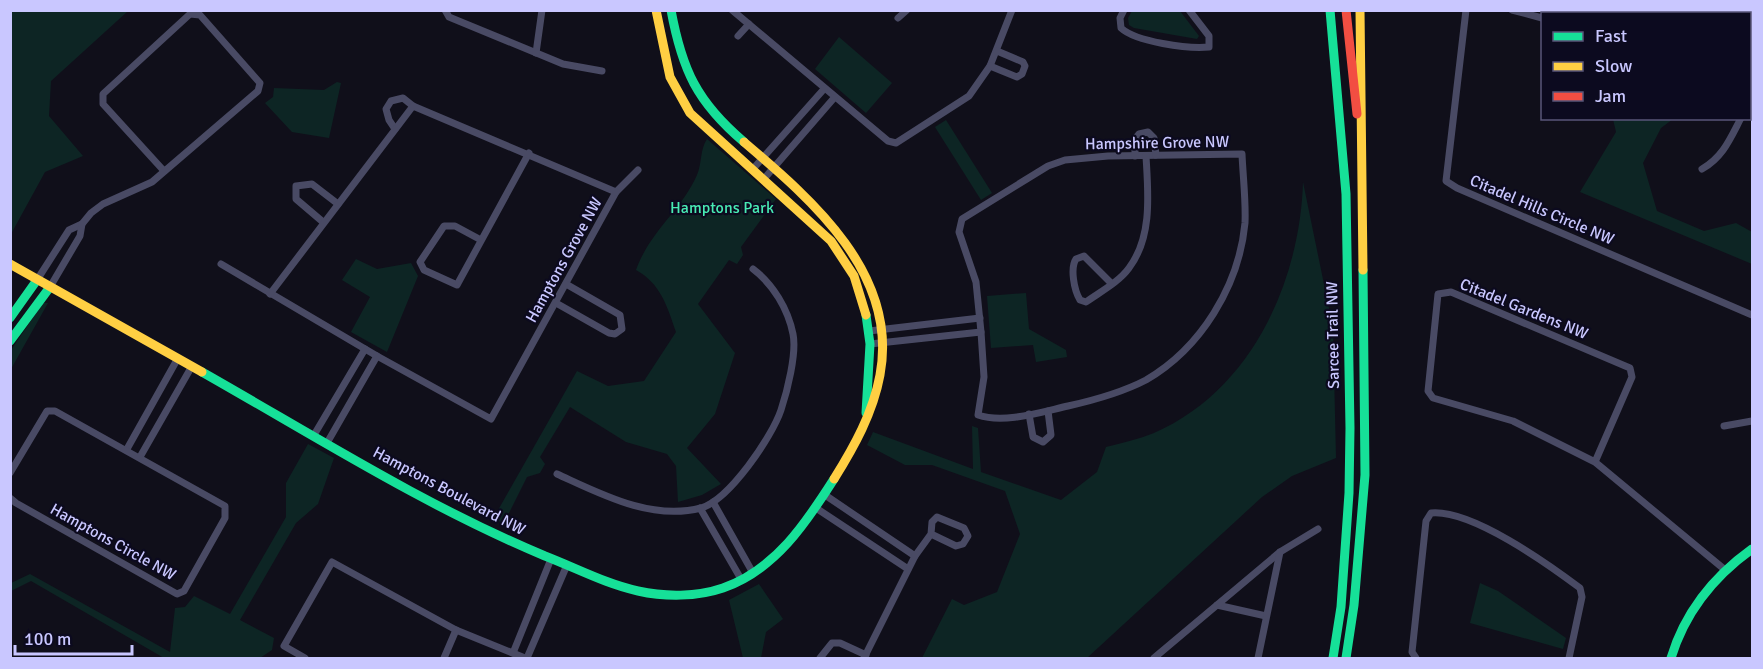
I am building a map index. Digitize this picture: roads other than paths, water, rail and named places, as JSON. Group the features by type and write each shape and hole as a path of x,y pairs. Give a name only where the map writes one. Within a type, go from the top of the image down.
{"street":[{"path":"445,10 449,17 563,64 602,71"},
{"path":"536,53 542,10"},
{"name":"Hamptons Boulevard NW","path":"656,10 670,77 690,113 806,216 831,241 845,260 865,307 870,344 866,417"},
{"name":"Hamptons Boulevard NW","path":"10,264 483,529 551,559 611,584 652,594 704,593 741,579 778,555 825,495 857,439 879,391 883,343 881,328 864,271 853,249 832,221 725,126 699,97 686,71 671,10"},
{"path":"732,10 834,98 888,141 896,143 969,96 990,66 1012,10"},
{"path":"897,18 907,10"},
{"path":"1124,10 1120,18 1121,28 1130,36 1197,49 1209,48 1209,36 1189,10"},
{"name":"Sarcee Trail NW","path":"1330,10 1346,194 1350,428 1349,493 1341,607 1333,658"},
{"path":"1346,10 1354,103 1360,128"},
{"name":"Sarcee Trail NW","path":"1346,658 1354,605 1365,475 1360,10"},
{"name":"Citadel Hills Circle NW","path":"1466,10 1446,181 1457,188 1752,315"},
{"path":"1512,10 1541,18"},
{"path":"10,318 38,280 69,230 82,224 103,204 143,188 164,171 259,88 260,83 200,15 190,14 103,94 102,104 164,171"},
{"path":"738,36 748,24"},
{"path":"990,66 1017,76 1022,74 1025,66 1023,62 997,51"},
{"path":"752,170 824,88"},
{"name":"Hamptons Grove NW","path":"221,264 376,356 491,419 616,192 529,153 413,106 403,98 391,101 386,109 395,129"},
{"path":"763,180 834,98"},
{"path":"270,294 413,106"},
{"path":"1702,169 1716,161 1724,152 1740,120"},
{"path":"1135,156 1135,139 1139,134 1148,132 1154,138 1156,155"},
{"path":"481,240 455,226 444,226 420,262 424,270 457,285 529,153"},
{"name":"Hampshire Grove NW","path":"1242,154 1245,222 1232,278 1215,312 1172,362 1122,391 1048,411 987,418 978,415 984,377 980,318 976,282 959,232 962,219 1048,166 1084,156 1156,155 1242,154"},
{"path":"1112,284 1084,256 1076,259 1073,264 1076,294 1080,300 1086,302 1112,284 1129,268 1146,223 1146,156"},
{"path":"616,192 638,170"},
{"path":"323,222 296,199 296,186 312,184 338,204"},
{"path":"10,341 50,287 80,236 82,224"},
{"path":"557,474 637,507 665,510 700,508 713,502 740,477 780,412 791,370 794,335 780,298 764,277 753,269"},
{"path":"556,303 609,333 615,334 622,329 620,315 567,284"},
{"name":"Citadel Gardens NW","path":"1595,462 1632,377 1630,368 1451,292 1438,294 1428,391 1433,398 1513,421 1595,462 1724,569"},
{"path":"868,331 980,318"},
{"path":"870,344 981,333"},
{"path":"314,435 365,349"},
{"path":"327,443 376,356"},
{"path":"127,449 178,358"},
{"path":"140,457 192,366"},
{"name":"Hamptons Circle NW","path":"10,473 47,411 55,411 127,449 225,506 225,518 184,591 177,594 13,500 10,512"},
{"path":"1029,414 1033,437 1043,442 1051,435 1048,411"},
{"path":"1724,426 1752,421"},
{"path":"825,495 915,556"},
{"path":"713,502 753,573"},
{"path":"700,508 741,579"},
{"path":"816,508 908,569"},
{"path":"1416,658 1412,652 1426,521 1431,513 1439,512 1476,525 1533,554 1580,588 1582,597 1569,658"},
{"path":"820,658 831,643 840,644 865,657 908,569 931,534 930,524 939,517 964,528 968,536 963,544 956,546 931,534"},
{"path":"1154,658 1280,552 1318,529"},
{"path":"1671,658 1693,610 1724,569 1752,549"},
{"path":"1258,658 1280,552"},
{"path":"513,653 551,559"},
{"path":"305,658 284,646 332,562 456,630 526,658 567,565"},
{"path":"1217,605 1266,616"},
{"path":"444,658 456,630"}],"park label":[{"name":"Hamptons Park","path":"722,208"}]}
